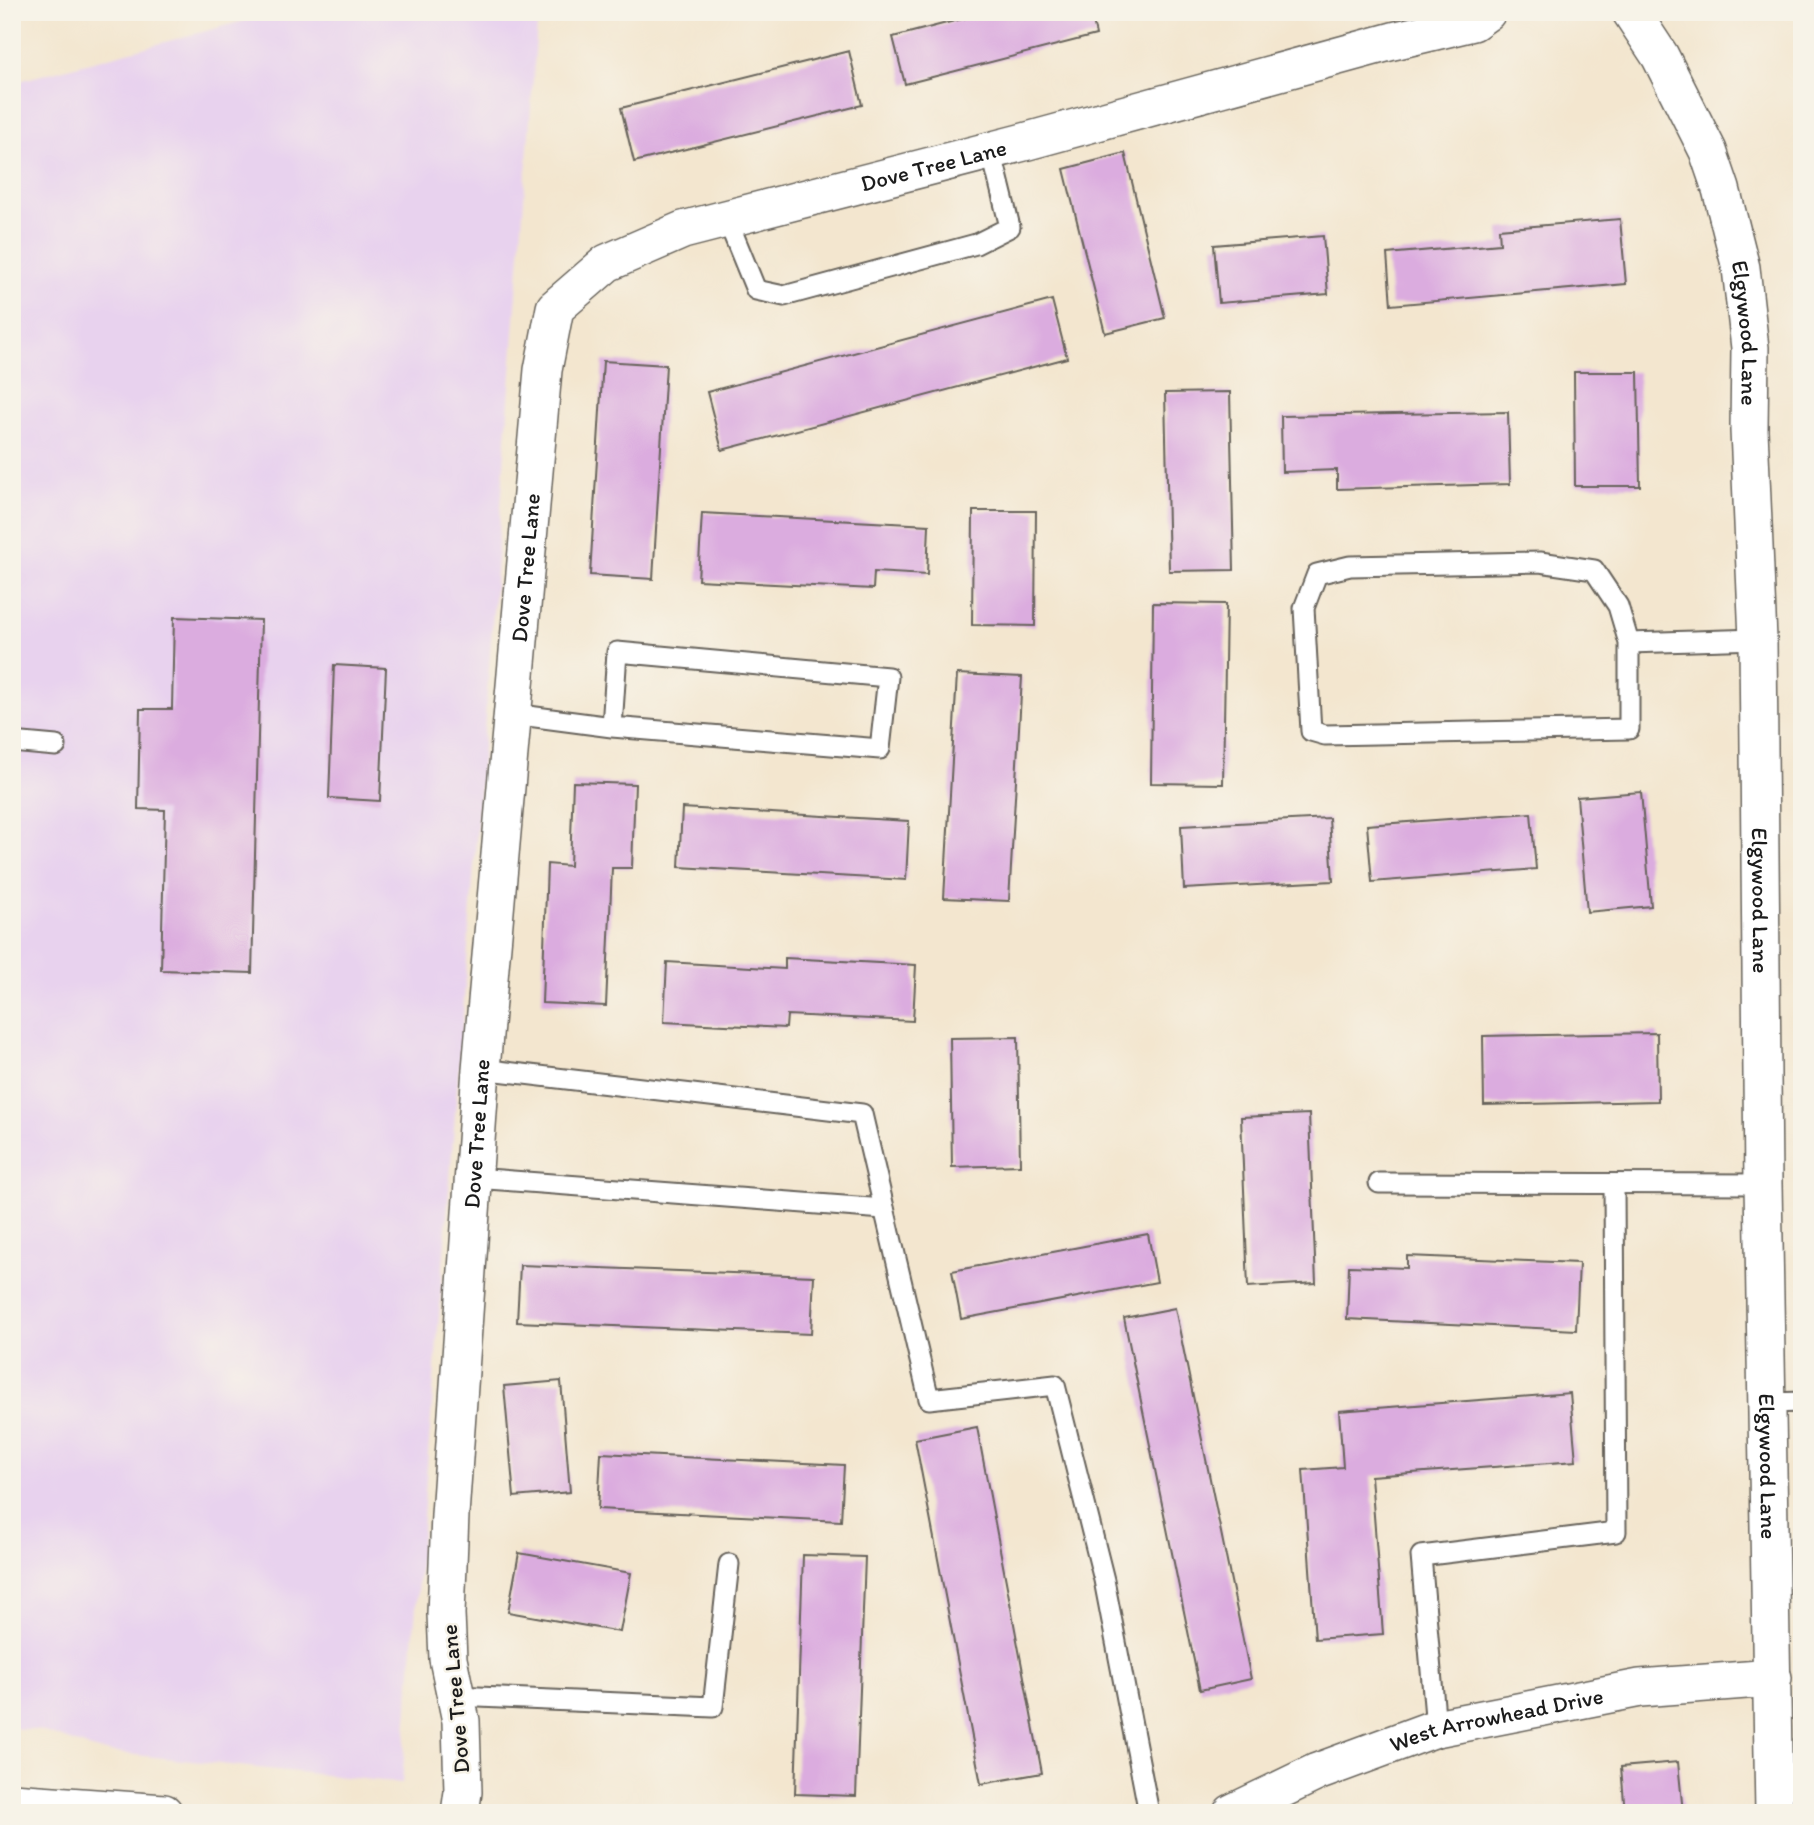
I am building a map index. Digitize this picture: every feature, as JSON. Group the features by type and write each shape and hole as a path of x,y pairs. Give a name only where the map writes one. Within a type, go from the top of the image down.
{"street":[{"name":"Dove Tree Lane","path":"460,1813 463,1792 461,1721 448,1659 446,1614 449,1540 481,1069 543,370 555,308 607,263 683,230 1473,22 1487,12"},
{"name":"Elgywood Lane","path":"1630,12 1660,56 1708,151 1721,189 1741,268 1750,348 1749,430 1758,639 1763,1184 1784,1402 1773,1678 1774,1813"},
{"name":"West Arrowhead Drive","path":"1232,1813 1317,1772 1436,1728 1640,1688 1773,1678"},
{"path":"12,1802 164,1813"}],"lane":[{"path":"727,219 756,290 784,296 976,244 1010,227 991,150"},
{"path":"1540,562 1594,570 1618,606 1629,643 1629,729 1325,735 1311,731 1304,608 1317,574 1350,566 1540,562"},
{"path":"1629,643 1758,639"},
{"path":"513,715 612,727 880,749 888,677 617,652 612,727"},
{"path":"12,742 56,746"},
{"path":"481,1069 862,1114 929,1399 1055,1385 1104,1580 1149,1813"},
{"path":"474,1178 884,1209"},
{"path":"1379,1183 1763,1184"},
{"path":"1436,1728 1421,1556 1616,1532 1614,1184"},
{"path":"456,1696 713,1707 729,1564"}],"shaded area":[{"path":"277,12 538,12 402,1783 98,1751 43,1731 12,1728 12,83"}],"building":[{"path":"989,12 1091,12 1096,35 905,84 893,37"},
{"path":"849,51 862,105 634,162 621,108"},
{"path":"1125,153 1165,318 1105,333 1064,169"},
{"path":"1620,219 1626,284 1391,305 1387,254 1500,244 1499,229"},
{"path":"1323,236 1328,294 1219,303 1214,245"},
{"path":"1052,300 1067,358 722,450 707,392"},
{"path":"603,361 666,365 653,579 590,575"},
{"path":"1574,372 1638,372 1640,486 1575,486"},
{"path":"1230,392 1234,570 1169,571 1165,393"},
{"path":"1508,412 1510,484 1337,489 1337,470 1282,472 1281,416"},
{"path":"973,511 1036,511 1035,626 972,625"},
{"path":"702,513 929,525 927,575 874,572 873,589 698,580"},
{"path":"1153,603 1226,604 1223,784 1151,783"},
{"path":"174,617 261,620 252,973 161,970 165,810 138,809 140,709 172,709"},
{"path":"334,665 386,668 380,801 329,798"},
{"path":"957,674 1022,677 1009,901 944,898"},
{"path":"573,782 635,784 632,868 612,868 606,1006 542,1003 547,864 570,866"},
{"path":"1641,792 1651,906 1587,912 1577,797"},
{"path":"682,808 909,821 906,880 679,867"},
{"path":"1531,813 1536,869 1372,882 1367,825"},
{"path":"1329,818 1333,881 1184,889 1181,826"},
{"path":"785,958 916,965 913,1021 787,1015 786,1028 664,1022 667,962 785,969"},
{"path":"1657,1033 1658,1101 1484,1105 1483,1036"},
{"path":"1018,1037 1020,1165 952,1167 950,1038"},
{"path":"1309,1114 1316,1283 1248,1287 1241,1117"},
{"path":"1148,1234 1157,1282 961,1319 952,1271"},
{"path":"1407,1256 1579,1263 1576,1330 1347,1319 1349,1266 1407,1268"},
{"path":"520,1265 814,1276 811,1334 517,1322"},
{"path":"1175,1308 1251,1679 1200,1690 1124,1318"},
{"path":"561,1381 570,1492 514,1497 504,1386"},
{"path":"1570,1393 1576,1461 1371,1476 1383,1634 1315,1639 1303,1470 1343,1467 1339,1411"},
{"path":"977,1427 1042,1773 981,1784 915,1439"},
{"path":"601,1453 844,1465 841,1521 598,1509"},
{"path":"519,1553 631,1573 620,1632 508,1612"},
{"path":"803,1555 865,1557 856,1796 795,1794"},
{"path":"1678,1762 1683,1813 1625,1813 1621,1767"}]}
